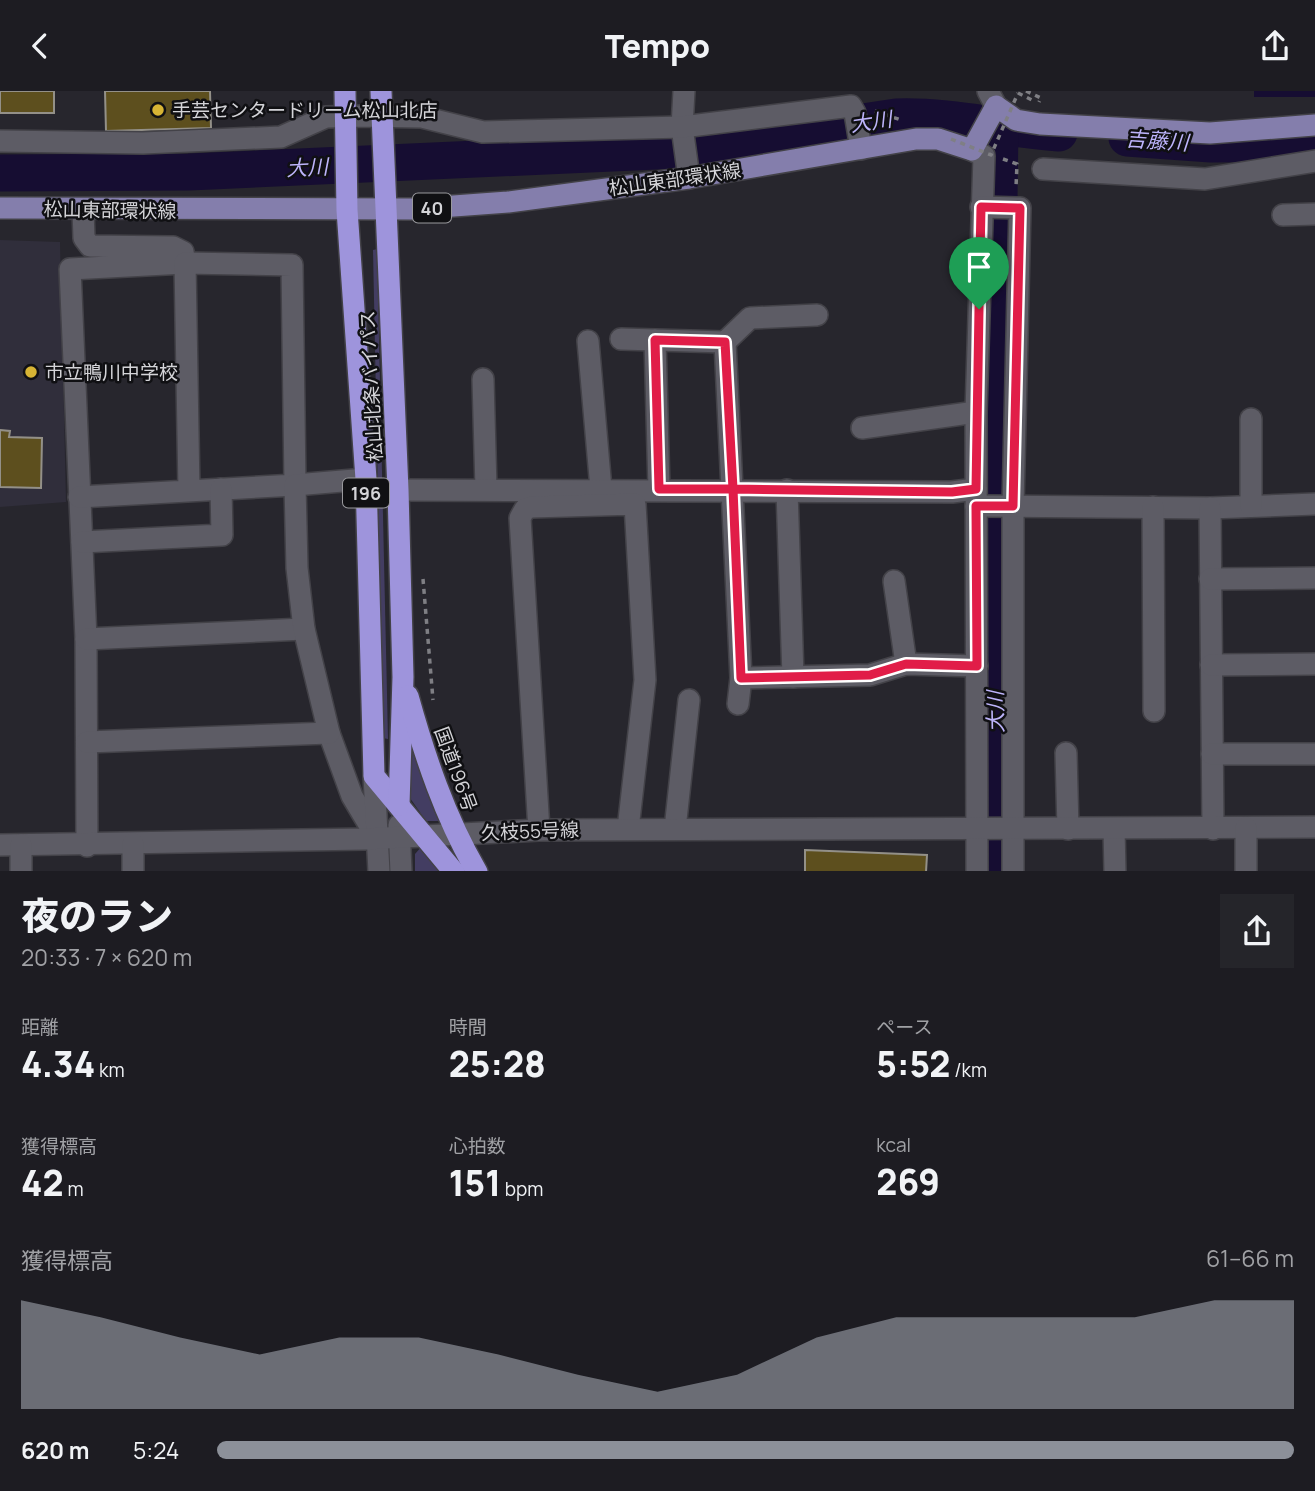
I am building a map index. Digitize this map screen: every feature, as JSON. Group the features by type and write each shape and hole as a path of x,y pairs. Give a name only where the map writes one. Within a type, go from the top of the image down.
{"highway":[{"name":"松山北条バイパス","path":"345,91 347,210 366,479 374,776"},
{"name":"松山北条バイパス","path":"381,91 403,677 399,805"},
{"name":"国道196号","path":"403,677 421,742 455,834 477,871"},
{"path":"374,776 454,871"}],"main road":[{"path":"974,146 991,104 1016,120 1040,124 1210,132 1315,125"},
{"name":"松山東部環状線","path":"0,208 386,211 508,202 860,144 938,139 974,146"}],"street":[{"path":"684,91 683,130 688,172"},
{"path":"0,141 143,143 281,137 326,117 382,115 422,117 483,131 683,130 851,106 855,113 860,144"},
{"path":"974,146 984,156 976,412 979,500 977,871"},
{"path":"1043,169 1205,179 1315,161"},
{"path":"981,207 1018,200 1010,506 1013,871"},
{"path":"83,210 84,238 90,246 173,247 183,252 189,491"},
{"path":"1283,215 1315,214"},
{"path":"87,846 86,639 70,269 185,263 292,265 295,485 298,568 304,629 329,733 352,796 377,838"},
{"path":"621,339 725,342 750,318 817,315"},
{"path":"655,340 659,489"},
{"path":"725,342 741,678 738,704"},
{"path":"583,355 601,489"},
{"path":"482,379 486,489"},
{"path":"862,428 976,412"},
{"path":"1251,419 1251,506"},
{"path":"79,497 366,479"},
{"path":"82,542 222,535 221,489"},
{"path":"398,491 733,489 952,492 1010,506 1210,509 1315,504"},
{"path":"787,490 793,677"},
{"path":"539,830 520,518 525,509 532,507 635,504 645,680 628,829"},
{"path":"1153,507 1143,596 1154,711"},
{"path":"1210,509 1213,829"},
{"path":"1210,579 1315,578"},
{"path":"894,581 906,664"},
{"path":"86,639 304,629"},
{"path":"741,678 870,675 906,664 977,666"},
{"path":"1211,665 1315,664"},
{"path":"675,829 689,700"},
{"path":"87,743 329,733"},
{"path":"1066,753 1068,829"},
{"path":"1212,754 1315,754"},
{"path":"374,776 379,871"},
{"path":"399,805 401,871"},
{"name":"久枝55号線","path":"11,845 87,846 377,838 539,830 1315,827"},
{"path":"1246,828 1246,871"},
{"path":"1114,829 1115,871"},
{"path":"133,844 133,871"},
{"path":"11,845 21,871"}],"path":[{"path":"951,139 991,155 1018,93 1038,103 1041,98 1026,91"},
{"path":"1017,164 1018,200"}],"shaded area":[{"path":"1254,91 1315,91 1315,97 1254,97"},
{"name":"市立鴨川中学校","path":"0,240 60,242 66,502 0,507"},
{"path":"377,249 388,739 383,738 373,250"},
{"path":"409,734 442,821 426,821 410,798"},
{"path":"422,846 444,871 415,871 415,854"}],"building":[{"path":"0,91 54,91 54,113 0,113"},
{"name":"手芸センタードリーム松山北店","path":"105,91 210,91 211,128 106,131"},
{"path":"0,430 10,431 9,437 42,438 41,488 0,487"},
{"path":"805,850 927,855 926,871 805,871"}],"waterway":[{"name":"大川","path":"0,173 189,172 678,150 896,117 937,118 1059,133"},
{"name":"大川","path":"997,871 994,540 1000,128"},
{"name":"吉藤川","path":"1127,138 1211,144 1315,143"}],"place":[{"name":"手芸センタードリーム松山北店","path":"158,110"},
{"name":"市立鴨川中学校","path":"31,372"}],"route":[{"path":"979,309 976,489 952,492 733,489 725,342 655,340 659,489 733,489 741,678 870,675 906,664 977,666 976,506 1013,506 1020,208 981,207 979,309"}]}
